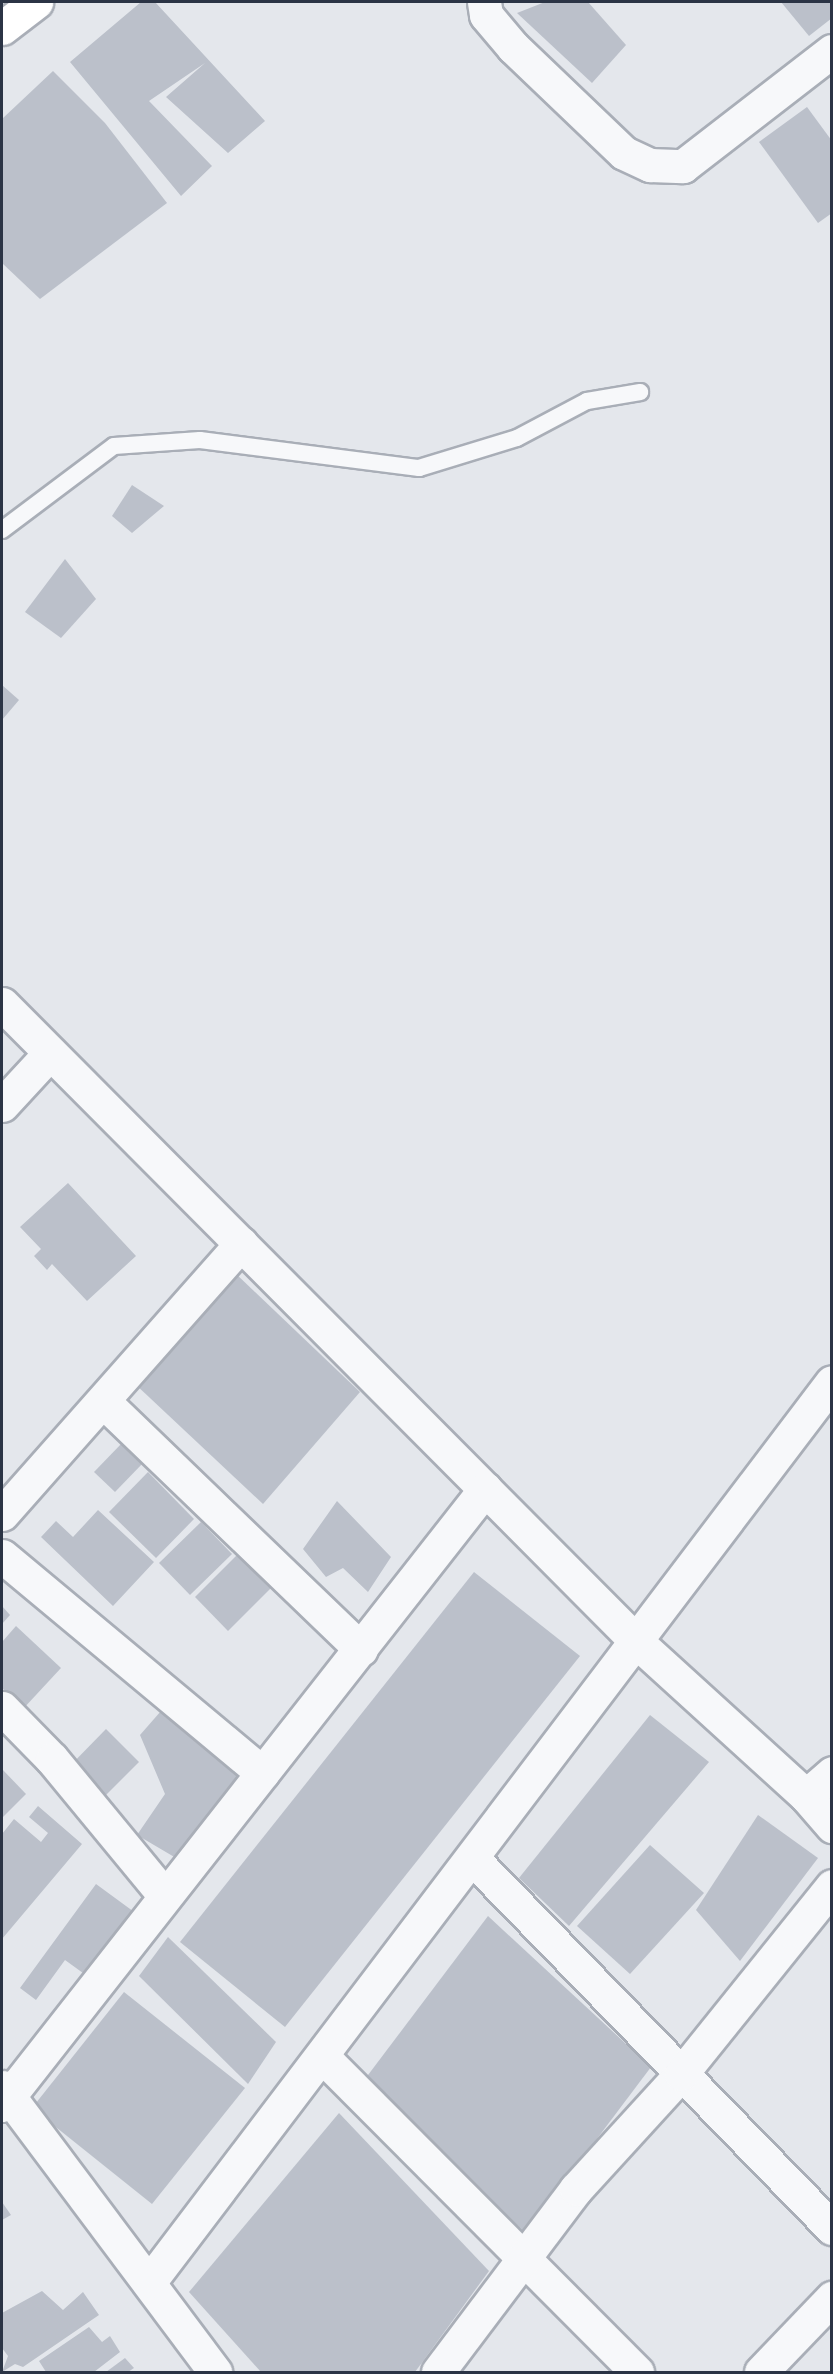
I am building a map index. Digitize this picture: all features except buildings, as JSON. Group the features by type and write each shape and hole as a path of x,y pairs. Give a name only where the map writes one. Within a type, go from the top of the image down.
{"main road":[{"path":"2,28 36,2"}],"street":[{"path":"484,2 486,15 513,47 624,153 650,165 683,166 831,51"},
{"path":"2,1004 638,1643 806,1796 831,1826"},
{"path":"2,1105 50,1053"},
{"path":"2,1514 241,1244"},
{"path":"103,1401 361,1649"},
{"path":"150,2281 638,1643 826,1403"},
{"path":"214,2373 150,2281 4,2096 361,1649 485,1488"},
{"path":"2,1556 262,1773"},
{"path":"2,1708 52,1759 164,1895"},
{"path":"806,1796 831,1773"},
{"path":"473,1859 831,2228"},
{"path":"438,2373 576,2189 681,2074 831,1886"},
{"path":"323,2057 523,2262 637,2373"},
{"path":"761,2373 831,2298"}],"lane":[{"path":"2,530 114,446 200,440 419,468 517,438 587,401 640,392"}]}
